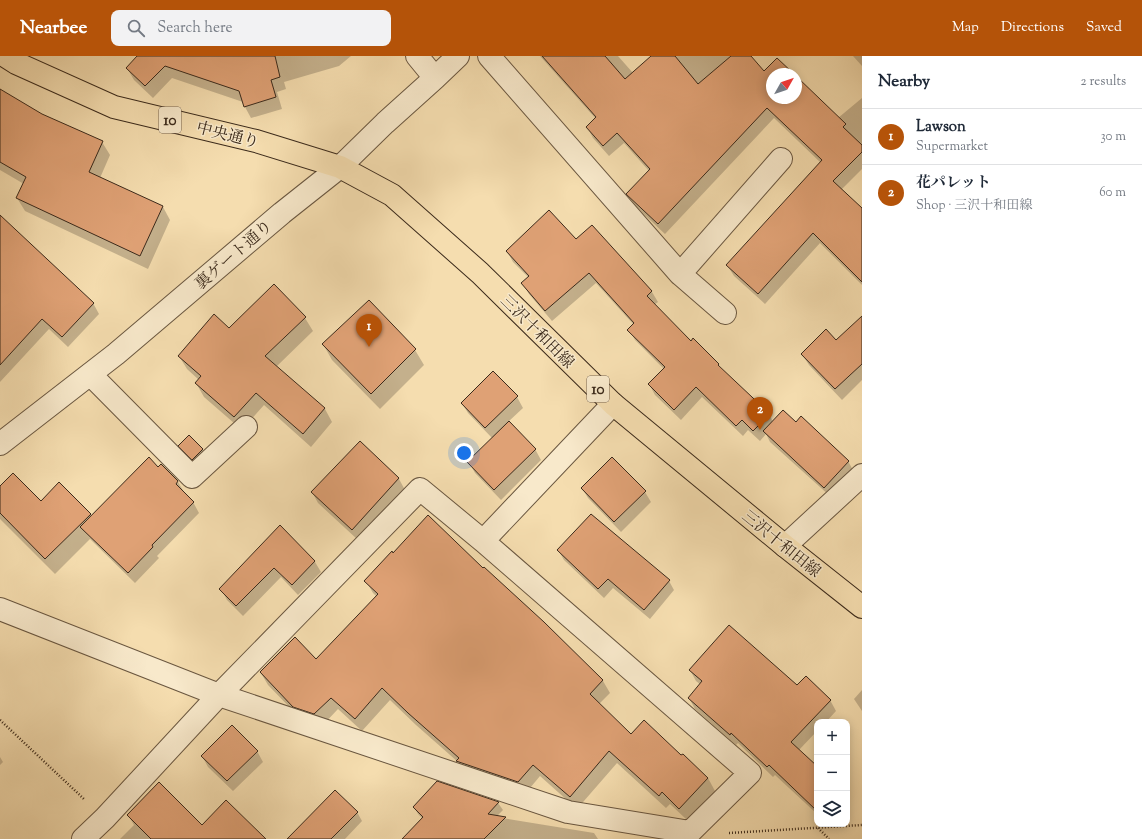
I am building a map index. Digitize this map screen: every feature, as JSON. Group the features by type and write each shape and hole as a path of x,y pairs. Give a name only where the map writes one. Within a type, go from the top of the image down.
{"main road":[{"name":"中央通り","path":"5,56 16,63 114,107 256,141 340,167"},
{"name":"三沢十和田線","path":"340,167 392,195 480,273 613,404 862,608"}],"street":[{"path":"417,56 435,78"},
{"name":"裏ゲート通り","path":"0,444 116,354 282,212 340,167 385,123 458,56"},
{"path":"489,56 680,274 725,313"},
{"path":"680,274 781,159"},
{"path":"90,374 192,477 246,427"},
{"path":"483,541 613,404"},
{"path":"785,546 862,476"},
{"path":"0,609 219,695 568,812 687,836 750,773 420,488 219,695 105,818 83,839"}],"path":[{"path":"0,720 105,818"},
{"path":"687,836 862,825"},
{"path":"817,828 829,839"}],"building":[{"path":"137,56 275,56 280,77 271,80 276,97 244,107 239,91 165,66 145,86 126,68"},
{"path":"542,56 605,56 625,79 651,56 675,56 698,84 731,56 751,56 764,71 766,69 766,104 802,104 802,82 846,124 843,127 862,145 862,152 833,181 862,208 862,282 813,233 758,294 726,265 822,160 767,108 658,224 626,194 650,169 617,133 603,146 586,127 596,117"},
{"path":"777,58 788,68 767,68"},
{"path":"0,89 42,114 103,141 89,172 163,206 140,256 16,198 26,177 0,162"},
{"path":"549,210 576,239 592,225 652,291 647,296 691,341 693,338 719,364 718,365 770,414 753,431 742,420 736,426 696,387 674,410 648,384 665,367 627,330 634,323 589,273 545,311 521,283 529,276 506,251"},
{"path":"0,215 94,303 62,337 42,319 0,365"},
{"path":"274,284 306,317 265,356 325,408 303,434 256,393 234,417 195,383 201,376 178,356 214,314 229,328"},
{"path":"369,300 416,349 371,394 322,344"},
{"path":"862,316 862,364 835,389 801,354 826,329 836,340"},
{"path":"493,371 518,396 485,428 461,403"},
{"path":"783,410 796,422 801,416 849,461 824,488 763,431"},
{"path":"509,421 536,449 494,490 467,462"},
{"path":"189,435 203,449 192,460 178,446"},
{"path":"360,441 399,478 352,530 311,492"},
{"path":"149,457 158,467 161,464 178,481 176,484 194,502 152,545 153,547 128,573 80,527"},
{"path":"612,457 646,491 614,522 581,488"},
{"path":"13,473 41,501 59,482 91,514 45,559 0,513 0,486"},
{"path":"591,514 670,580 644,610 608,579 598,589 557,550"},
{"path":"428,515 483,568 484,567 544,622 603,680 590,694 631,734 644,720 708,778 679,809 662,792 659,796 609,751 570,797 533,765 518,782 456,761 459,758 382,688 355,719 331,698 314,714 293,707 260,672 295,637 316,659 378,594 364,581 392,551 393,553"},
{"path":"280,525 315,561 292,585 274,568 236,606 219,589"},
{"path":"729,625 797,685 806,676 831,700 791,742 814,763 814,808 769,765 767,767 731,733 730,735 688,698 702,681 689,670"},
{"path":"232,725 258,751 227,781 201,756"},
{"path":"437,781 499,802 488,814 506,817 484,839 402,839 423,817 413,807"},
{"path":"159,782 202,825 226,800 266,839 151,839 127,815"},
{"path":"335,790 358,812 331,839 287,839"}],"place":[{"name":"Lawson","path":"369,347"},
{"name":"花パレット","path":"760,430"}]}
